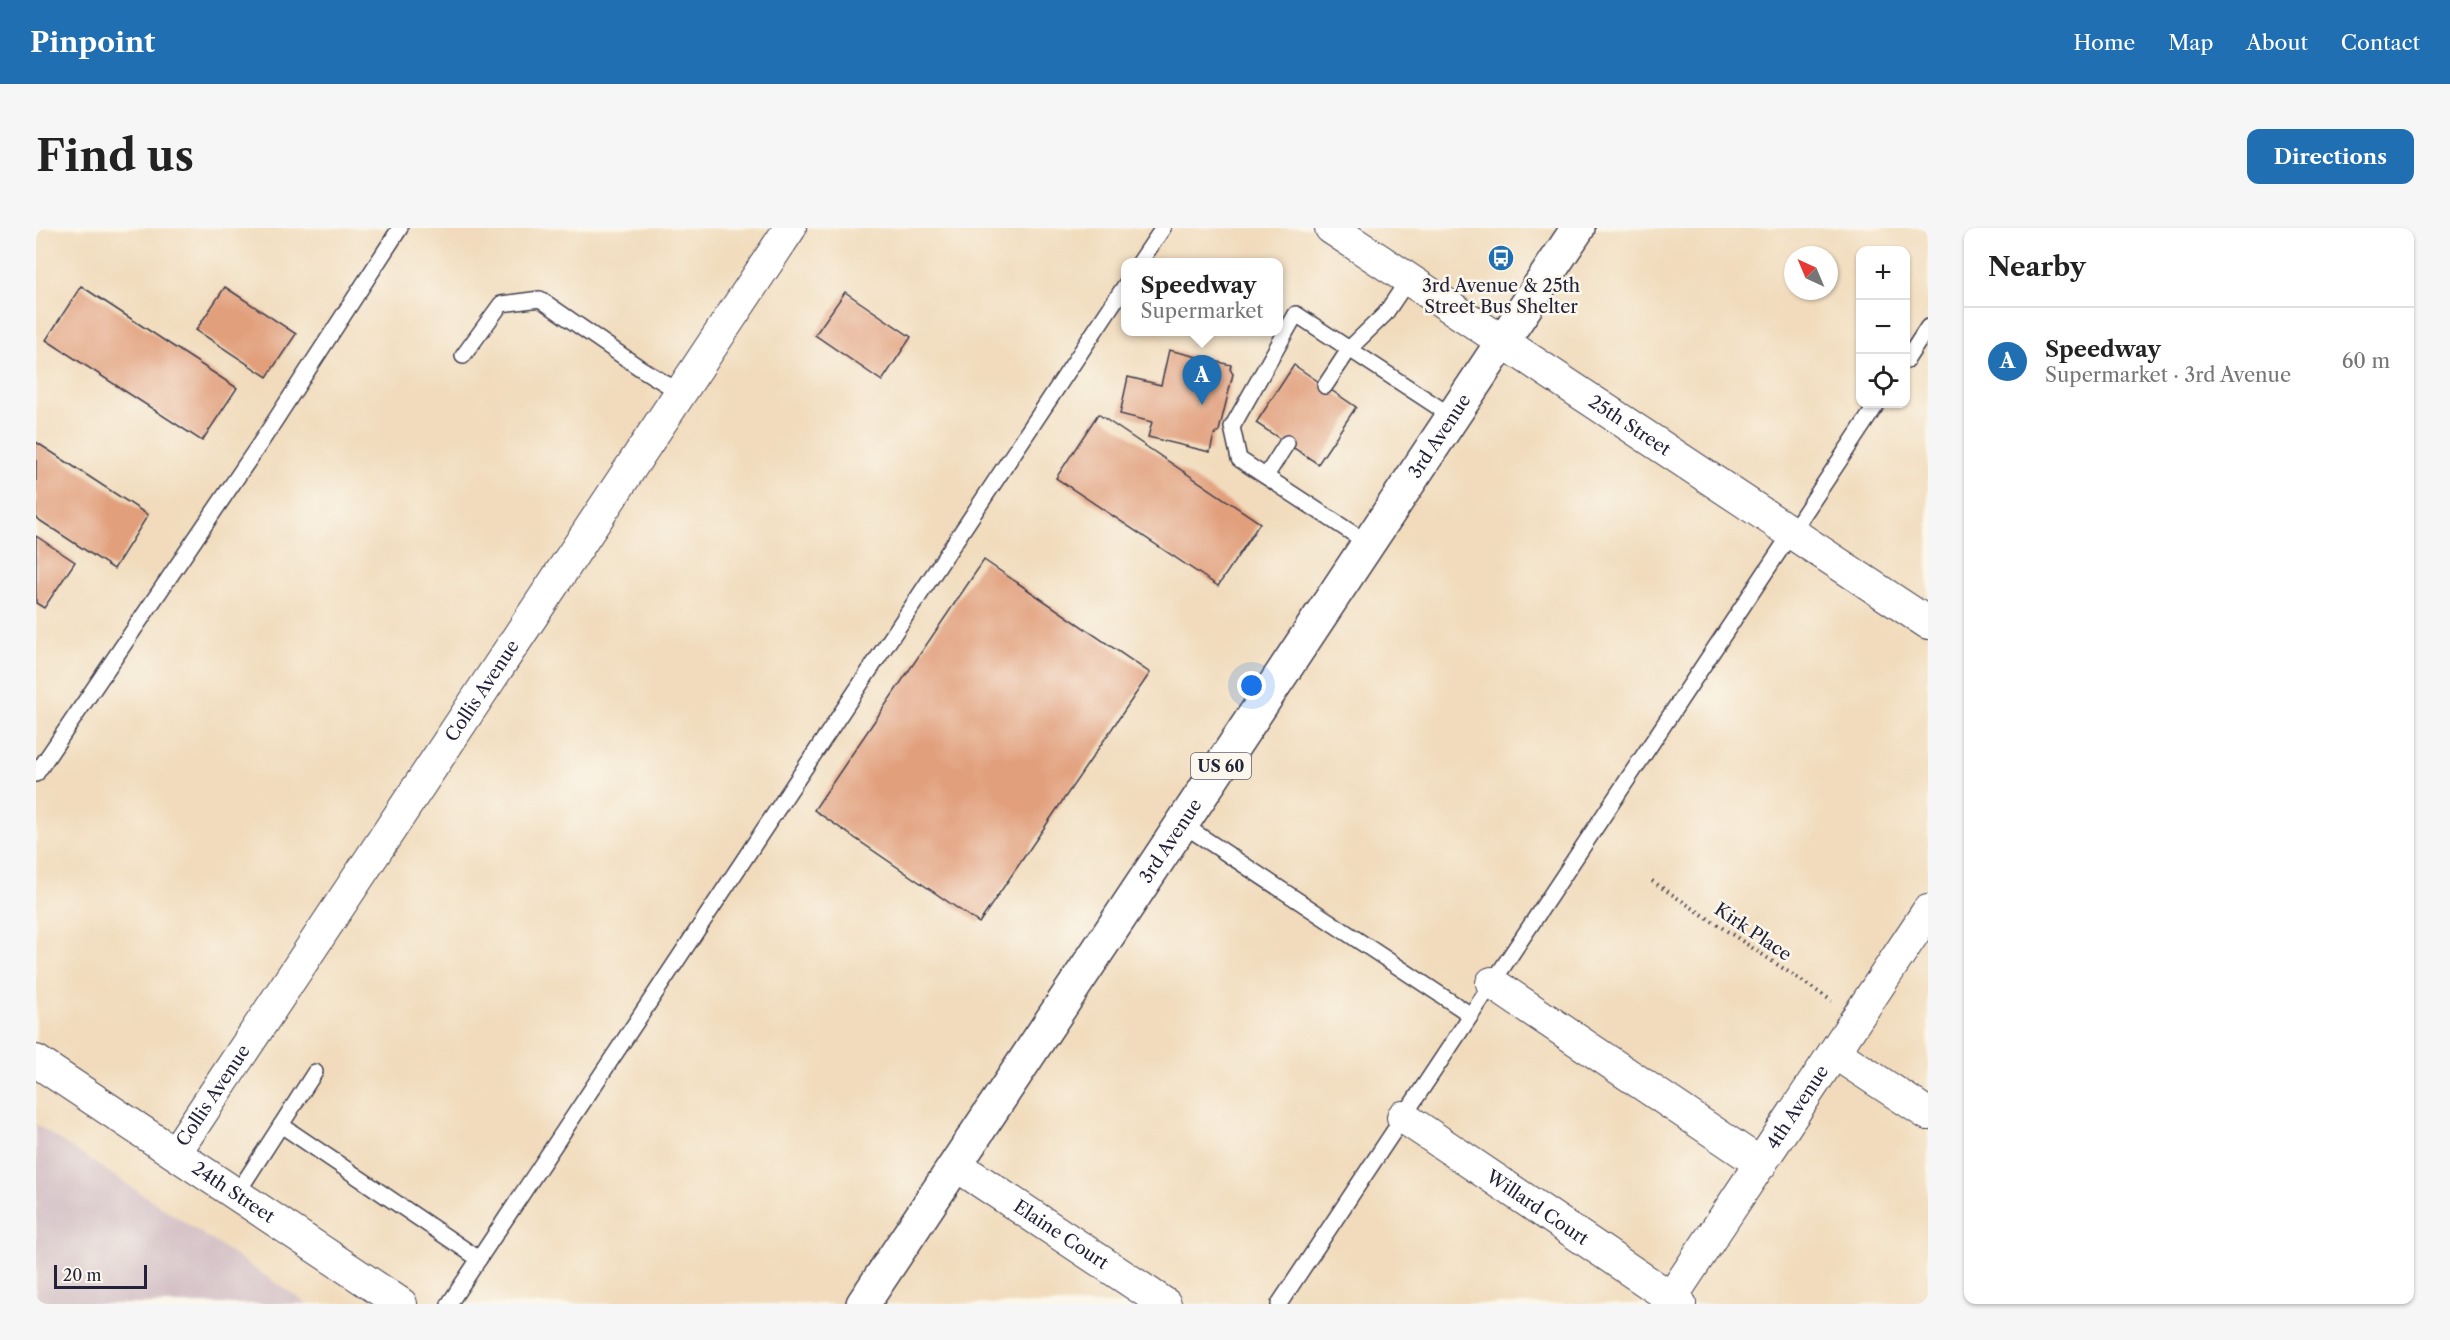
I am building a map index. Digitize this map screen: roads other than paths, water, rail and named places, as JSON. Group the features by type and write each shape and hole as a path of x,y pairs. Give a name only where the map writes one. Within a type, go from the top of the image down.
{"main road":[{"name":"3rd Avenue","path":"863,1304 1578,228"}],"street":[{"name":"Collis Avenue","path":"175,1154 790,228"},
{"name":"25th Street","path":"1331,228 1928,623"},
{"name":"4th Avenue","path":"1673,1302 1928,911"},
{"path":"1492,982 1761,1164"},
{"path":"1834,1053 1928,1114"},
{"name":"24th Street","path":"36,1061 401,1304"},
{"name":"Willard Court","path":"1403,1117 1673,1302"},
{"name":"Elaine Court","path":"956,1165 1165,1304"}],"lane":[{"path":"36,774 256,448 400,228"},
{"path":"1143,258 1163,228"},
{"path":"1324,386 1350,348 1385,314 1408,280"},
{"path":"449,1304 1121,290"},
{"path":"463,356 501,304 540,300 681,393"},
{"path":"1369,544 1239,459 1232,427 1296,314 1453,417"},
{"path":"1910,354 1928,327"},
{"path":"1279,1304 1874,408"},
{"path":"1266,476 1287,443"},
{"path":"1182,824 1471,1016"},
{"path":"236,1195 315,1072"},
{"path":"282,1125 478,1259"}],"place":[{"name":"3rd Avenue & 25th Street Bus Shelter","path":"1501,258"},
{"name":"Speedway","path":"1202,405"}]}
